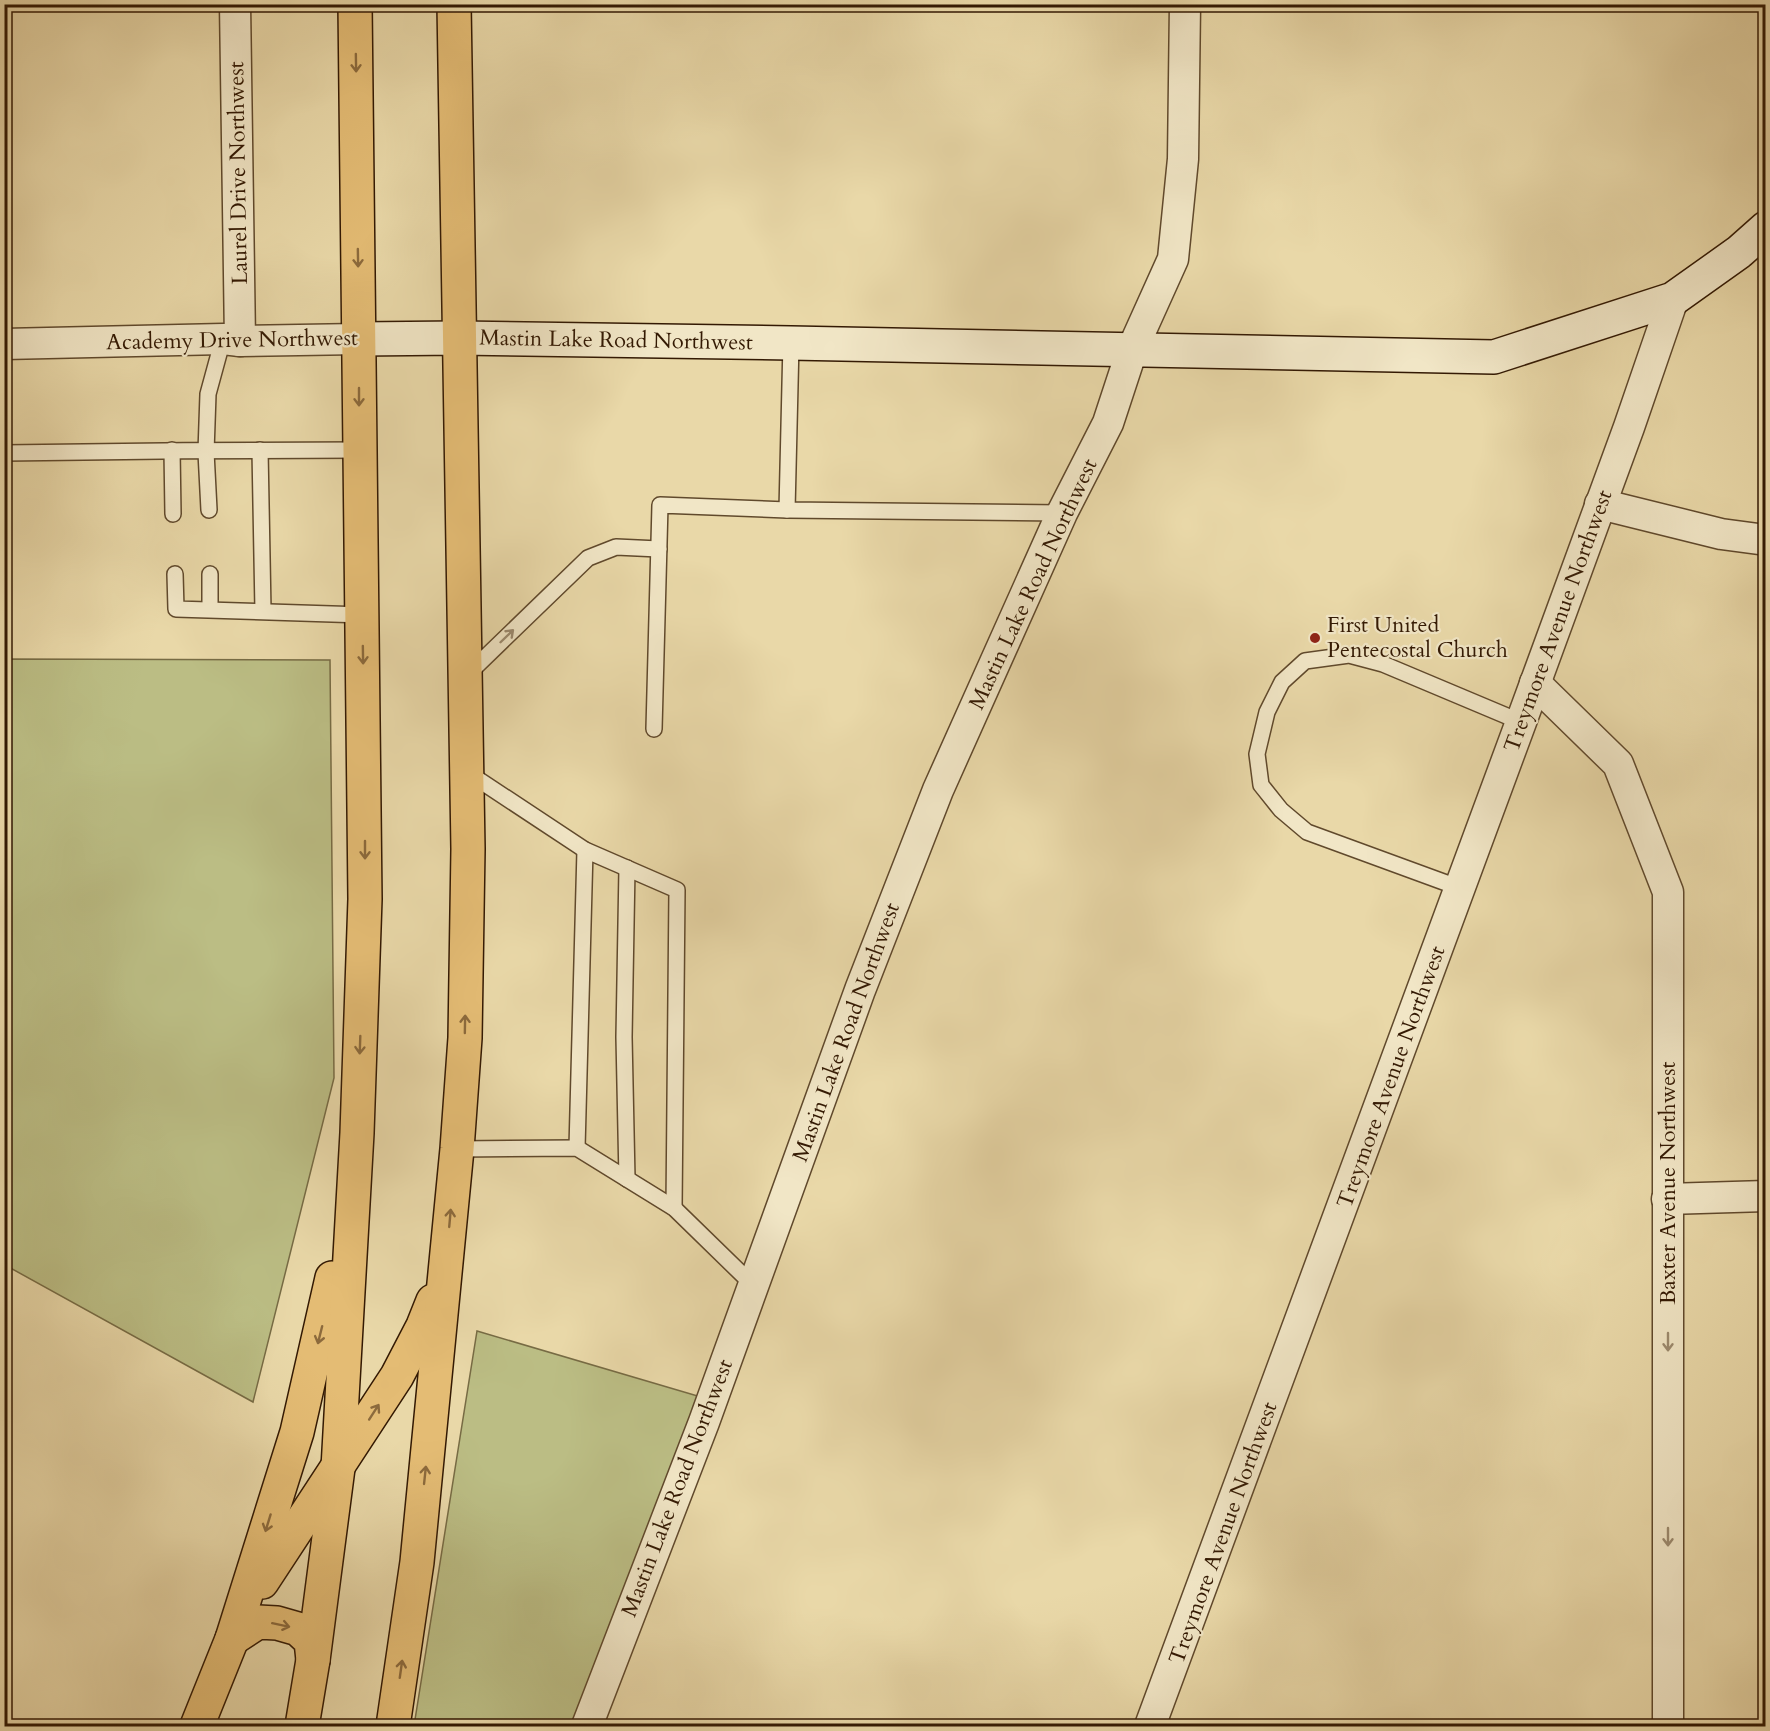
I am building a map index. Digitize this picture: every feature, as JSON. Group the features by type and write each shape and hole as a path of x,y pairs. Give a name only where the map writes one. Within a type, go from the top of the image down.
{"highway":[{"path":"302,1726 338,1468 357,1133 365,899 356,4"},
{"path":"393,1726 417,1562 457,1149 465,1038 468,849 454,4"},
{"path":"232,1639 297,1432 330,1295 357,1133"},
{"path":"196,1726 232,1639 269,1568 338,1468 397,1376 423,1326 446,1267"},
{"path":"232,1639 258,1622 277,1623 298,1629 311,1641 313,1660"}],"street":[{"name":"Laurel Drive Northwest","path":"231,340 235,4"},
{"path":"1132,350 1173,259 1183,159 1185,4"},
{"name":"Mastin Lake Road Northwest","path":"459,338 1494,357 1672,299 1739,252 1766,228"},
{"name":"Treymore Avenue Northwest","path":"1150,1726 1629,427 1672,299"},
{"name":"Academy Drive Northwest","path":"4,344 459,338"},
{"name":"Mastin Lake Road Northwest","path":"587,1726 704,1422 860,990 938,790 1062,513 1108,423 1132,350"},
{"path":"1600,504 1721,534 1766,540"},
{"name":"Baxter Avenue Northwest","path":"1535,683 1617,764 1668,892 1668,1726"},
{"path":"1667,1199 1766,1196"}],"lane":[{"path":"209,510 206,452 208,394 231,340"},
{"path":"787,510 791,343"},
{"path":"172,450 173,514"},
{"path":"260,450 263,611"},
{"path":"4,453 360,450"},
{"path":"654,729 660,505 787,510 1062,513"},
{"path":"465,677 588,558 616,547 659,549"},
{"path":"175,574 176,609 363,615"},
{"path":"210,574 210,609"},
{"path":"1460,888 1307,832 1281,810 1261,785 1257,754 1267,712 1282,682 1305,661 1349,655 1383,664 1521,722"},
{"path":"467,772 585,850 677,890 674,1208"},
{"path":"577,1148 585,850"},
{"path":"627,868 624,1037 627,1179"},
{"path":"457,1149 577,1148 674,1208 753,1286"}],"green space":[{"path":"5,659 330,660 334,1078 253,1402 5,1265"},
{"path":"477,1331 701,1397 580,1726 414,1726"}],"place":[{"name":"First United Pentecostal Church","path":"1315,638"}]}
